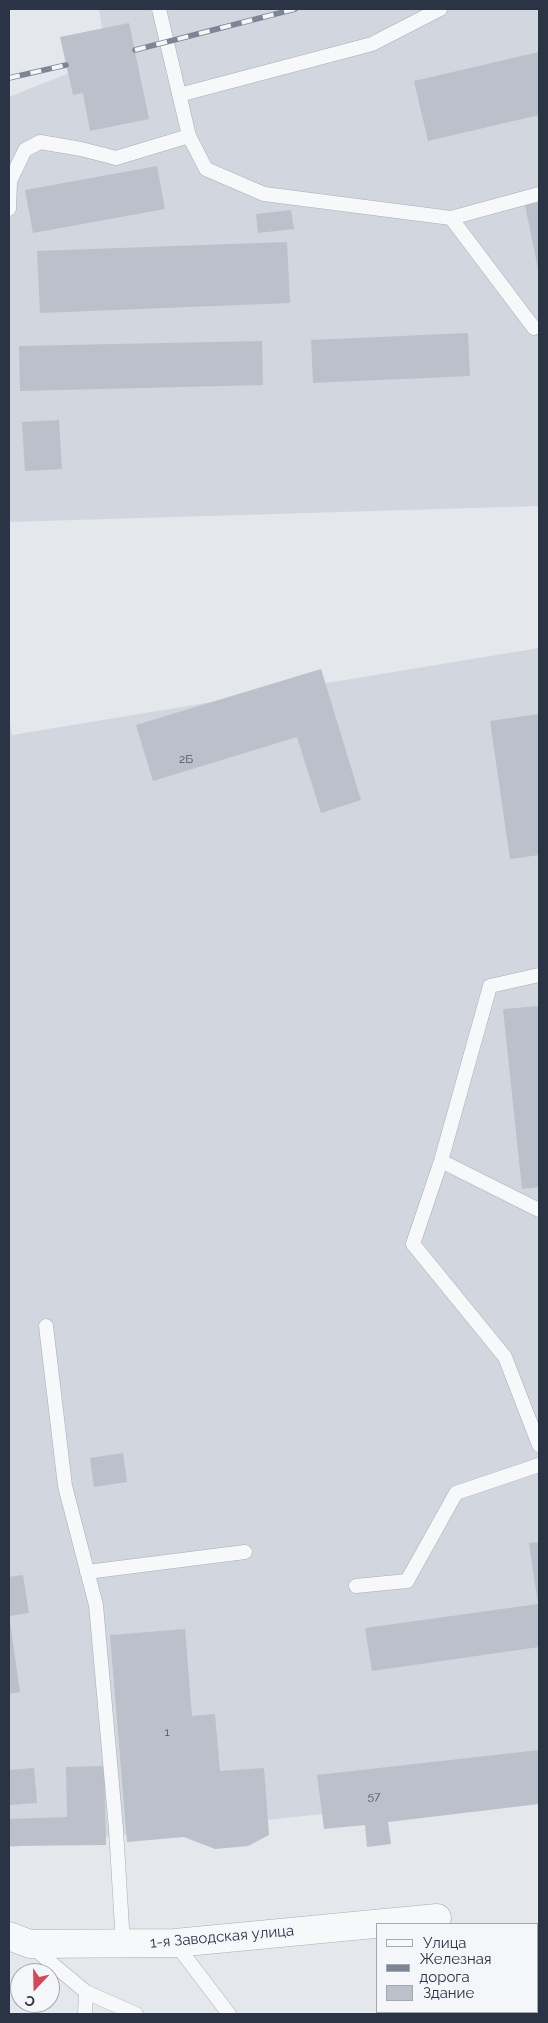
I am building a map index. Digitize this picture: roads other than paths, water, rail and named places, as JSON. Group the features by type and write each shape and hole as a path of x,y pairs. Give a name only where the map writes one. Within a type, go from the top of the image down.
{"street":[{"name":"1-я Заводская улица","path":"385,1923 437,1918"},
{"name":"1-я Заводская улица","path":"19,1940 123,1944 175,1943 376,1924"}],"lane":[{"path":"159,9 189,136 206,169 264,194 451,218 539,194"},
{"path":"179,95 372,44 440,9"},
{"path":"9,209 10,181 26,150 40,142 81,149 116,158 189,136"},
{"path":"451,218 534,328"},
{"path":"539,975 490,986 441,1161 414,1244 505,1357 539,1445"},
{"path":"441,1161 539,1210"},
{"path":"46,1326 65,1486 96,1605 116,1829 123,1944"},
{"path":"356,1586 407,1581 456,1493 539,1464"},
{"path":"87,1572 245,1552"},
{"path":"19,1940 86,1992 136,2014"},
{"path":"175,1943 228,2014"},
{"path":"85,2014 86,1992"}],"railway":[{"path":"135,50 295,9"},
{"path":"9,78 66,65"}]}
